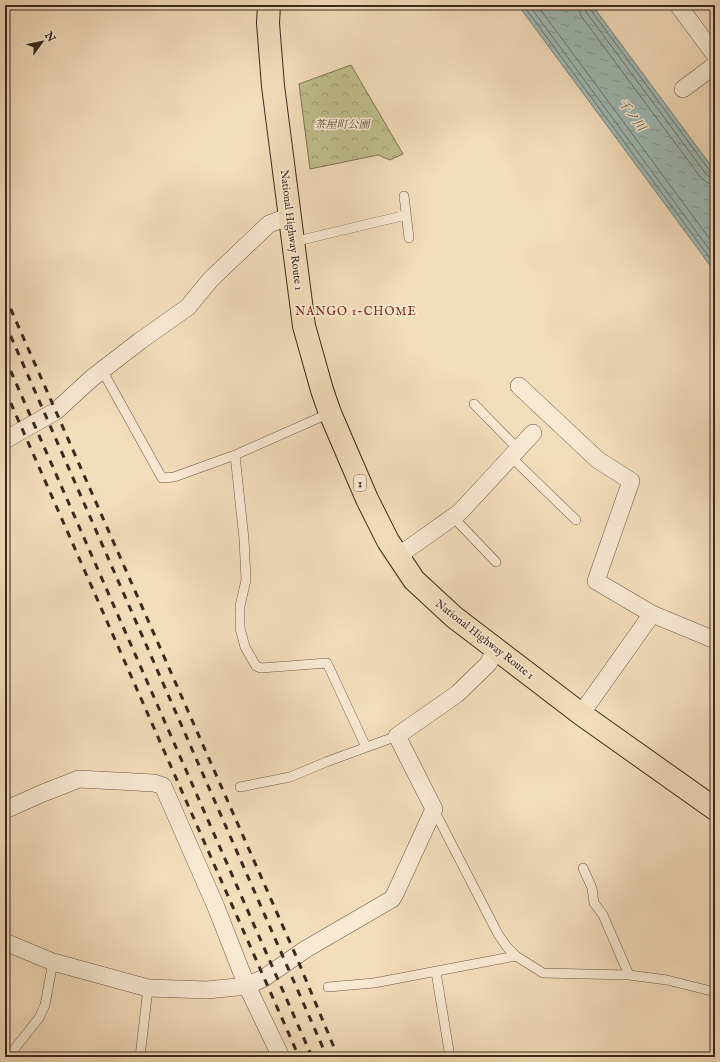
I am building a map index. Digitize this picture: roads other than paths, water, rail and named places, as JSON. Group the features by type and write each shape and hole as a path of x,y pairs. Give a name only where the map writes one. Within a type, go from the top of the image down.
{"highway":[{"name":"National Highway Route 1","path":"269,5 268,23 273,86 304,326 330,413 367,499 388,541 414,580 454,617 582,714 715,809"}],"street":[{"path":"678,5 715,55"},
{"path":"683,89 715,65"},
{"path":"7,434 56,411 102,370 140,340 188,307 211,279 269,224 290,216"},
{"path":"519,386 598,460 631,481 596,580 652,614 715,640"},
{"path":"398,556 454,518 533,433"},
{"path":"582,714 652,614"},
{"path":"5,942 53,962 148,988 207,990 247,986 264,978 306,950 392,899 434,809 397,736 457,694 488,664 496,649"},
{"path":"5,810 79,779 154,783 163,786 216,907 247,986 281,1057"}],"lane":[{"path":"404,196 409,238"},
{"path":"292,242 406,215"},
{"path":"102,370 162,478 174,477 235,456 330,413"},
{"path":"474,404 514,452 576,520"},
{"path":"235,456 244,539 246,580 240,606 240,628 245,647 256,666 261,668 327,663 366,747"},
{"path":"454,518 496,562"},
{"path":"240,787 290,777 397,736"},
{"path":"434,809 498,934 507,947 516,956 543,973 629,975 667,980 715,992"},
{"path":"583,868 592,888 594,903 603,915 629,975"},
{"path":"328,987 374,983 516,956"},
{"path":"8,1057 39,1018 45,1005 53,962"},
{"path":"436,972 450,1057"},
{"path":"140,1057 148,988"}],"water":[{"name":"千ノ川","path":"518,5 592,5 715,171 715,272"}],"railway":[{"path":"5,296 296,956 338,1057"},
{"path":"5,323 327,1057"},
{"path":"5,358 312,1057"},
{"path":"5,390 299,1057"}],"district":[{"name":"NANGO 1-CHOME","path":"356,311"}],"park label":[{"name":"茶屋町公園","path":"342,124"}]}
